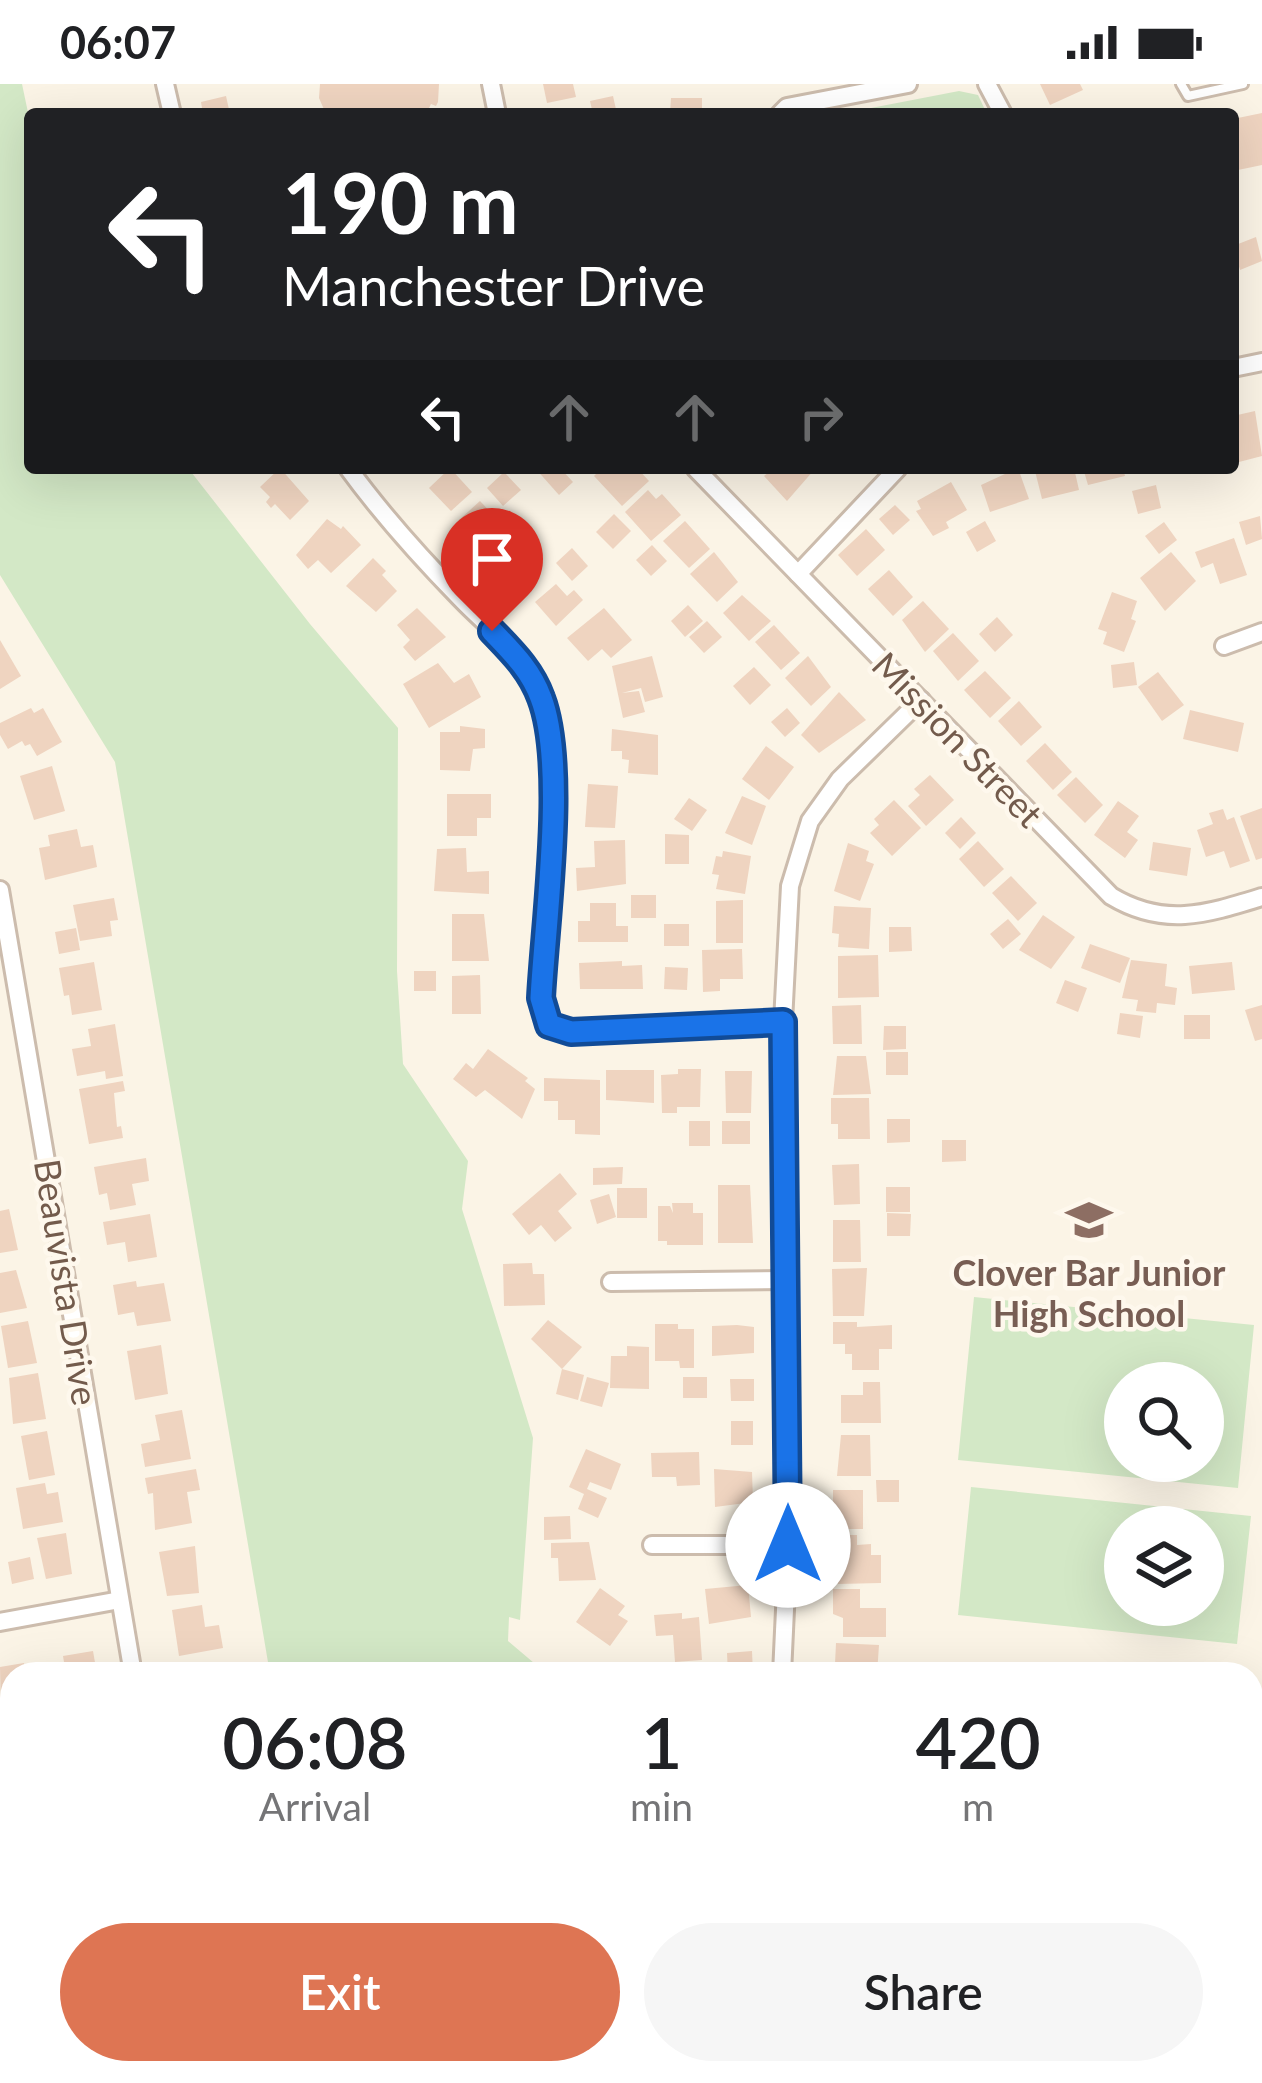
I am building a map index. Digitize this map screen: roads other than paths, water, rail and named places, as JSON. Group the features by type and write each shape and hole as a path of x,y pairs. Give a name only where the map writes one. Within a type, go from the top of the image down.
{"street":[{"path":"786,108 908,84"},
{"path":"353,474 392,529 525,665 541,698 549,727 553,789 541,998 549,1025 571,1032 783,1022"},
{"name":"Mission Street","path":"701,474 1111,896 1136,911 1197,916 1262,897"},
{"path":"798,574 892,474"},
{"path":"1224,646 1262,632"},
{"path":"783,1662 788,1545 783,1022 790,886 810,821 840,779 921,700"},
{"name":"Beauvista Drive","path":"0,890 131,1662"},
{"path":"611,1282 787,1280"},
{"path":"652,1545 788,1545"},
{"path":"0,1622 120,1600"}],"lane":[{"path":"1181,84 1188,97 1244,84"}],"place":[{"name":"Clover Bar Junior High School","path":"1089,1220"}]}
